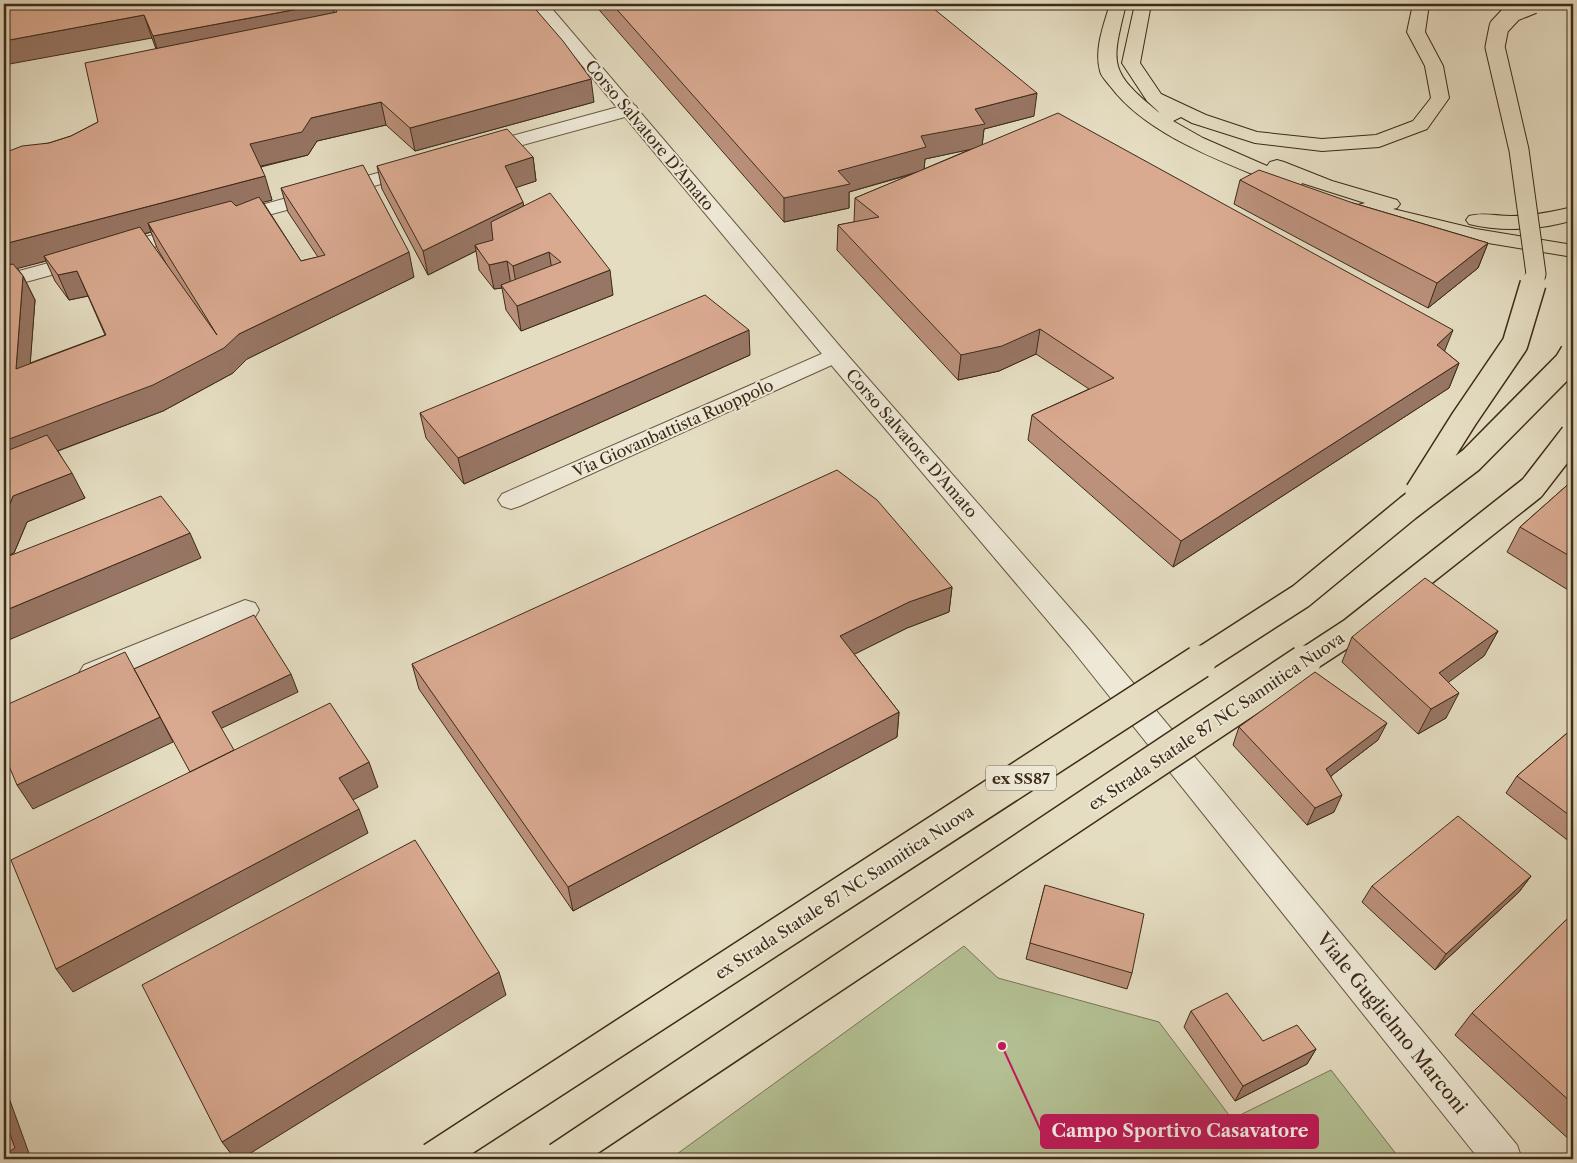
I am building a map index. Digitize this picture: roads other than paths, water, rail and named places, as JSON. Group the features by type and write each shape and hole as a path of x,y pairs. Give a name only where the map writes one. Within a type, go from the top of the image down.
{"highway":[{"path":"1118,4 1107,49 1109,72 1127,96 1150,115 1196,142 1276,178 1364,209 1476,235 1573,250"},
{"path":"1143,4 1131,64 1153,97 1175,116 1209,135 1325,185 1394,205 1450,216 1502,223 1562,217 1573,213"},
{"path":"1153,97 1199,119 1256,137 1322,145 1379,141 1420,125 1440,98 1434,66 1416,32 1421,4"},
{"path":"1408,508 1464,419 1515,344 1536,274 1519,150 1496,47 1499,27 1513,12 1533,4"},
{"name":"ex Strada Statale 87 NC Sannitica Nuova","path":"433,1159 1301,596 1408,508 1471,460 1567,363 1573,353"},
{"name":"ex Strada Statale 87 NC Sannitica Nuova","path":"559,1159 1351,631 1532,488 1573,435"}],"street":[{"name":"Corso Salvatore D'Amato","path":"539,4 835,355 1080,639 1281,887"},
{"path":"465,155 629,110"},
{"path":"4,282 436,163"},
{"name":"Via Giovanbattista Ruoppolo","path":"511,500 835,355"},
{"path":"66,685 245,610"},
{"name":"Viale Guglielmo Marconi","path":"1281,887 1503,1159"}],"place":[{"name":"Campo Sportivo Casavatore","path":"1002,1046"}]}
